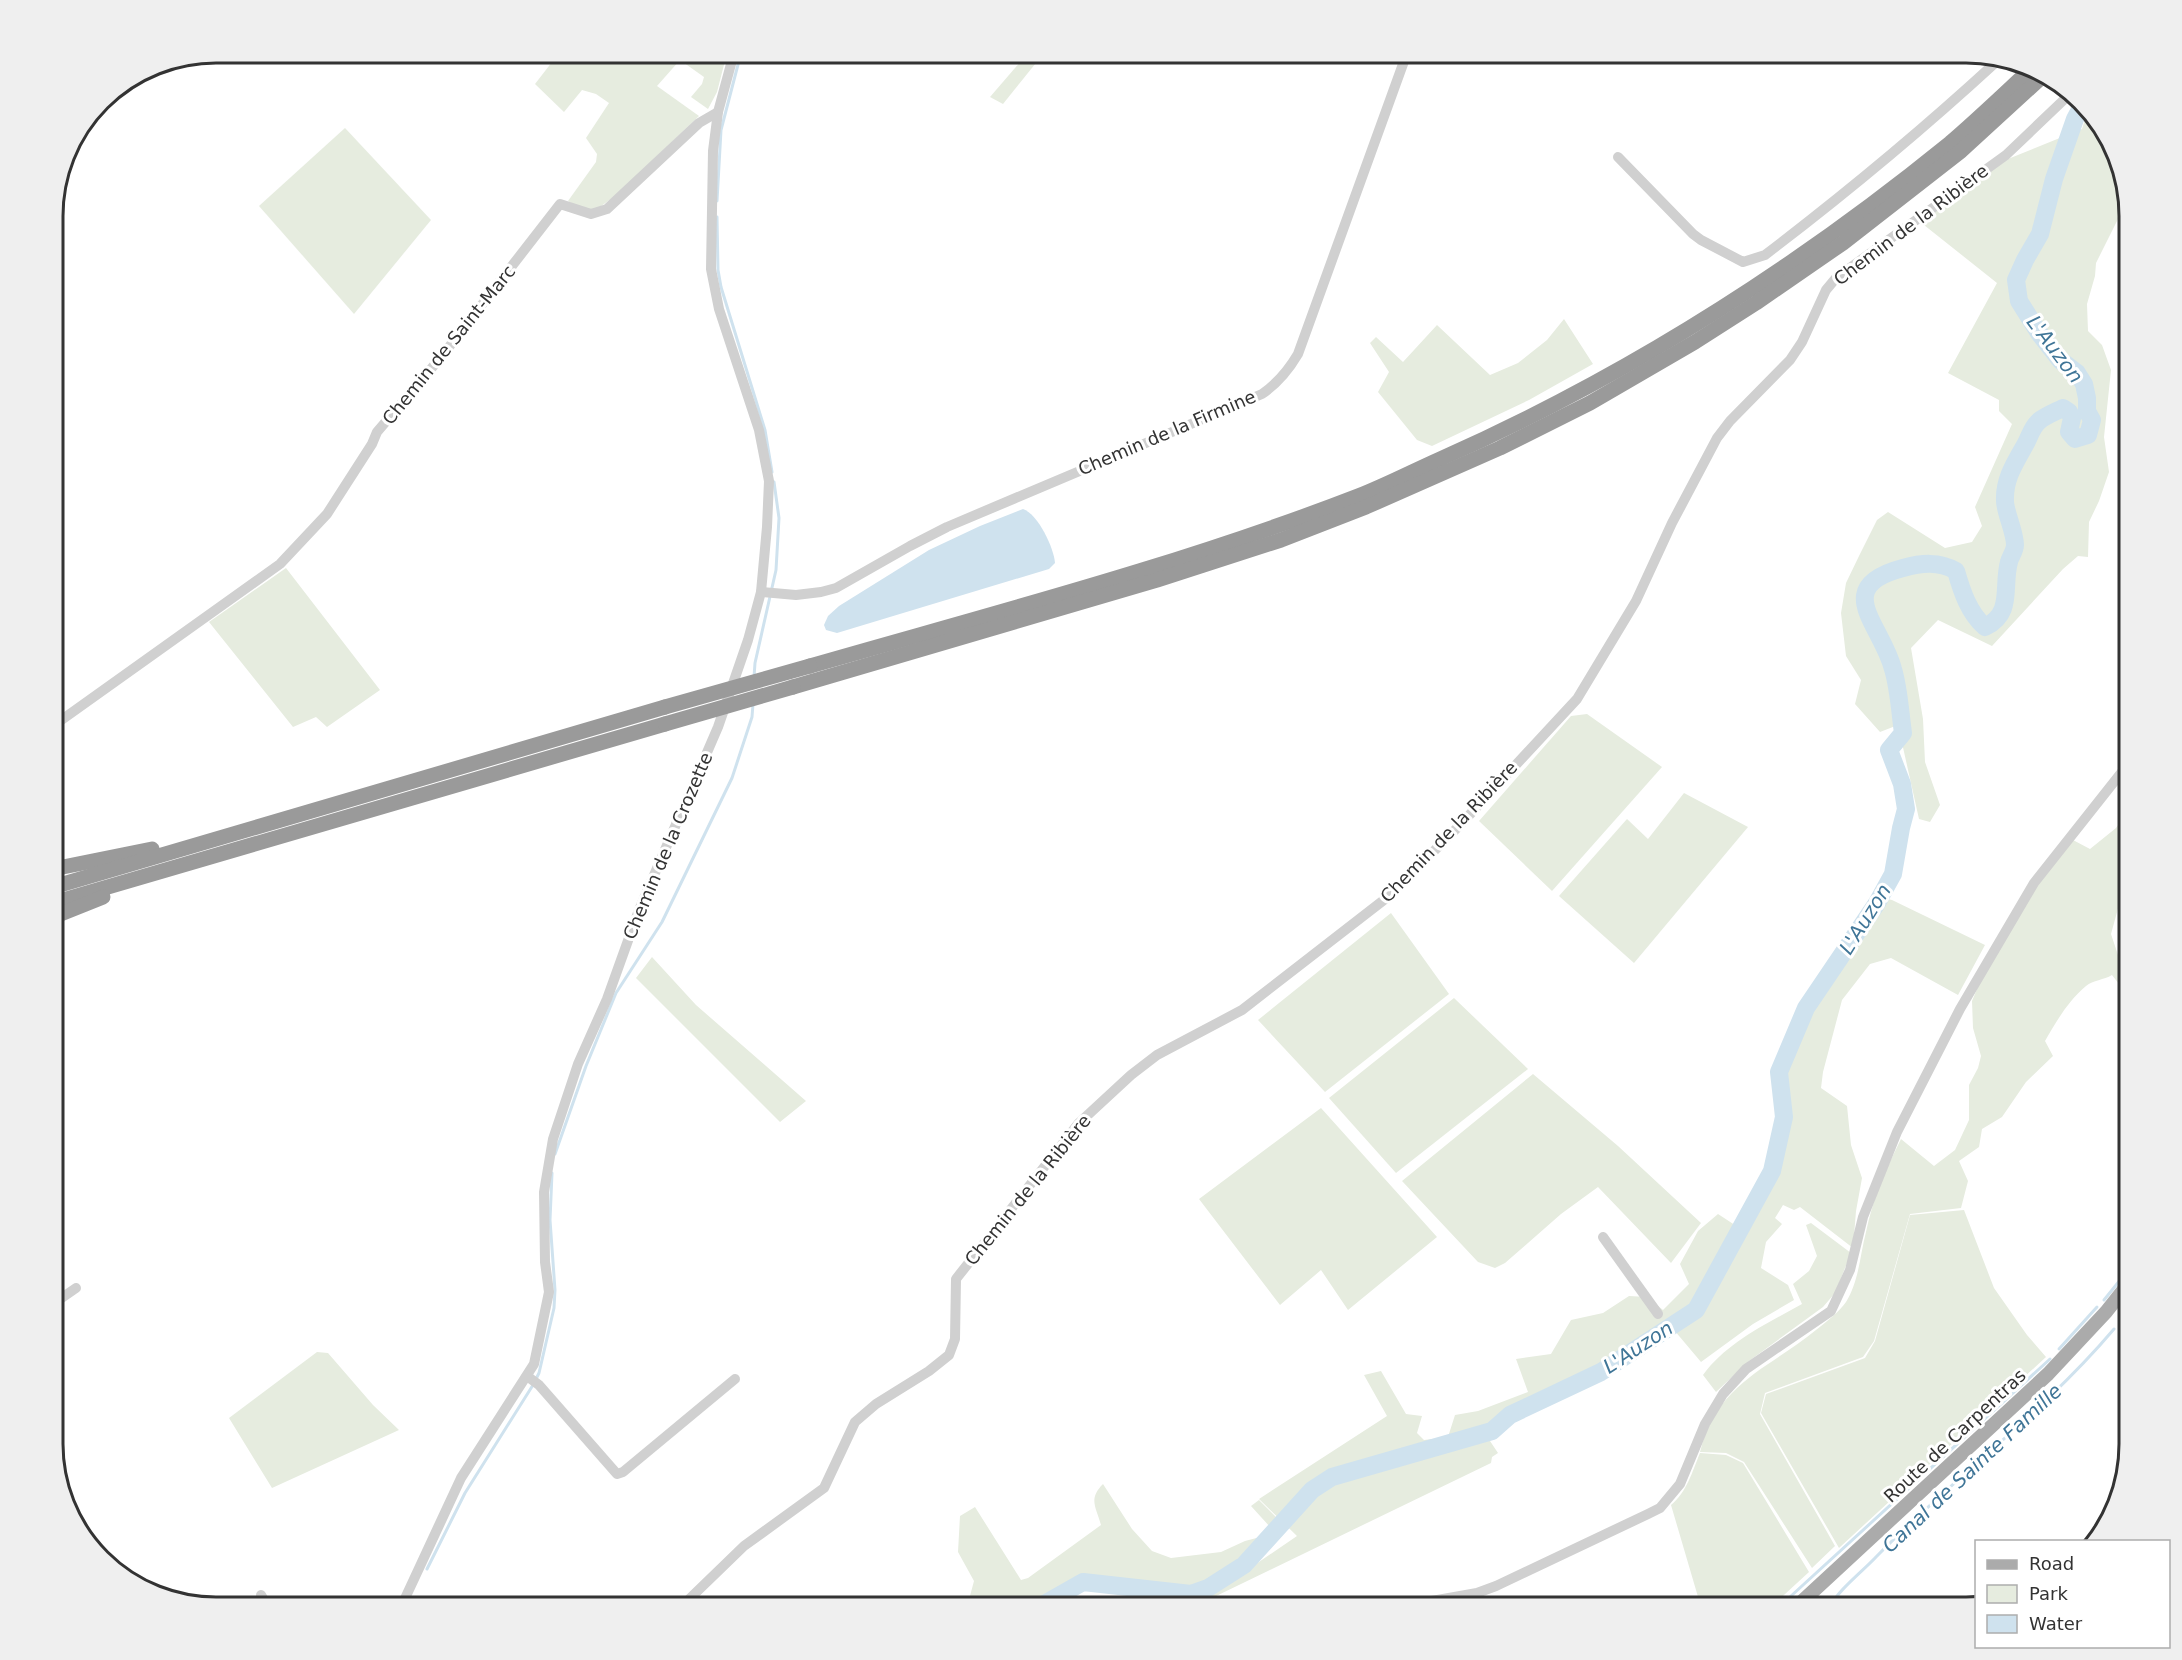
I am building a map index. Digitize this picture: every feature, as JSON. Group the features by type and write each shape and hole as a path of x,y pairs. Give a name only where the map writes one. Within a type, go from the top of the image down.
{"highway":[{"path":"63,900 241,840 665,707 1153,566 1264,530 1362,494 1491,436 1583,389 1742,296 1830,235 1951,142 2024,75"},
{"path":"63,884 241,840 793,687 1146,583 1281,540 1417,486 1590,403 1695,342 1756,303 1842,243 1960,152 2037,81"},
{"path":"63,867 241,840"},
{"path":"63,913 241,840"}],"main road":[{"name":"Route de Carpentras","path":"1808,1597 2049,1374 2119,1296"}],"street":[{"name":"Chemin de la Crozette","path":"406,1597 461,1478 534,1364 549,1292 545,1263 544,1192 553,1139 578,1064 607,999 639,910 718,727 748,640 761,592 769,481 759,430 719,309 711,269 713,151 718,112 731,63"},
{"name":"Chemin de la Firmine","path":"761,592 796,595 836,588 947,527 1262,394 1275,384 1287,373 1298,354 1403,63"},
{"path":"1618,157 1693,234 1743,262 1754,260 1765,255 1843,196 1931,122 1991,65"},
{"name":"Chemin de la Ribière","path":"692,1597 744,1546 824,1488 855,1422 876,1404 929,1371 949,1355 955,1339 956,1279 1078,1124 1131,1075 1157,1055 1242,1010 1389,896 1461,824 1577,699 1636,601 1672,523 1717,438 1730,421 1790,360 1802,342 1826,290 1836,278 2006,155 2064,99"},
{"name":"Chemin de Saint-Marc","path":"63,719 280,564 327,514 372,444 377,432 442,356 560,204 591,214 607,209 699,123 718,112"},
{"path":"1456,1597 1496,1586 1660,1508 1680,1484 1705,1424 1723,1394 1746,1369 1831,1311 1850,1270 1863,1218 1897,1132 1960,1009 2034,883 2119,777"},
{"path":"1603,1237 1658,1314"},
{"path":"63,1297 76,1288"},
{"path":"527,1376 540,1385 617,1474 623,1472 735,1379"}],"green space":[{"path":"551,63 677,63 657,86 699,116 615,196 593,212 585,211 568,201 596,162 597,154 586,138 609,103 596,94 582,90 564,112 535,84"},
{"path":"684,63 724,63 717,92 708,109 691,97 702,84 704,77"},
{"path":"1019,63 1036,63 1003,104 990,97"},
{"path":"2085,120 2093,131 2111,167 2118,196 2119,217 2096,263 2095,276 2087,304 2088,331 2102,345 2111,370 2104,437 2109,472 2089,522 2088,557 2078,556 2063,569 1992,646 1938,620 1911,648 1923,719 1925,762 1940,805 1930,822 1919,819 1898,725 1880,732 1855,704 1861,680 1846,656 1841,613 1846,583 1877,520 1888,512 1945,548 1972,542 1982,526 1975,507 2012,424 1999,411 1999,400 1948,373 1997,283 1924,225 1926,219 2003,161 2082,129"},
{"path":"345,128 431,220 354,314 259,206"},
{"path":"1564,319 1593,364 1529,400 1432,446 1417,440 1378,392 1389,372 1370,343 1376,337 1403,362 1437,325 1490,375 1518,363 1547,340"},
{"path":"286,568 380,690 327,727 316,717 293,727 209,622"},
{"path":"1587,714 1662,767 1552,891 1479,821 1571,716"},
{"path":"1684,793 1748,827 1634,963 1559,896 1627,819 1648,839"},
{"path":"2119,824 2119,905 2111,934 2119,956 2119,984 2112,975 2089,984 2063,1012 2045,1041 2053,1056 2026,1082 2002,1117 1982,1129 1979,1147 1959,1161 1968,1181 1961,1208 1910,1214 1874,1341 1863,1357 1765,1393 1760,1414 1835,1546 1812,1568 1744,1462 1726,1453 1700,1452 1708,1428 1719,1409 1746,1380 1816,1330 1846,1302 1856,1277 1876,1196 1901,1139 1934,1166 1955,1150 1969,1120 1969,1085 1978,1068 1981,1056 1973,1028 1972,1001 1986,968 2034,890 2073,840 2090,849"},
{"path":"1883,898 1892,900 1985,945 1958,995 1891,958 1870,964 1842,1000 1821,1088 1847,1106 1851,1145 1862,1178 1853,1248 1800,1207 1794,1210 1783,1205 1775,1218 1782,1224 1766,1242 1761,1268 1788,1285 1794,1300 1753,1324 1701,1362 1674,1330 1609,1371 1512,1414 1504,1427 1491,1432 1490,1441 1498,1453 1492,1457 1491,1463 1214,1597 1199,1596 1253,1566 1297,1536 1259,1499 1387,1416 1364,1375 1381,1371 1406,1414 1422,1416 1417,1433 1424,1440 1448,1437 1455,1415 1478,1411 1528,1392 1516,1359 1551,1354 1571,1320 1603,1313 1629,1296 1647,1297 1663,1310 1689,1284 1680,1264 1698,1231 1718,1214 1744,1231 1776,1173 1789,1118 1784,1074 1811,1010"},
{"path":"1391,913 1449,994 1325,1092 1258,1020"},
{"path":"652,957 696,1005 806,1101 780,1122 636,978"},
{"path":"1454,998 1528,1069 1396,1173 1329,1098"},
{"path":"1533,1074 1618,1146 1701,1223 1671,1263 1598,1187 1561,1214 1505,1263 1495,1268 1478,1262 1402,1181"},
{"path":"1321,1108 1437,1237 1348,1310 1321,1270 1280,1305 1199,1199"},
{"path":"1964,1210 1994,1288 2027,1335 2046,1357 1839,1548 1761,1413 1766,1394 1865,1358 1875,1341 1910,1215"},
{"path":"1811,1223 1851,1253 1835,1293 1823,1307 1749,1361 1716,1392 1703,1375 1713,1363 1749,1334 1802,1304 1793,1284 1809,1271 1817,1256 1806,1225"},
{"path":"317,1352 328,1353 373,1405 399,1430 272,1488 229,1418"},
{"path":"1700,1453 1726,1455 1743,1463 1809,1572 1782,1597 1698,1597 1671,1505 1677,1500 1692,1474"},
{"path":"1103,1484 1132,1529 1152,1551 1171,1558 1221,1552 1245,1541 1264,1536 1271,1528 1251,1506 1259,1500 1281,1522 1251,1554 1230,1572 1191,1592 1079,1580 1050,1597 970,1597 974,1581 958,1552 960,1516 975,1507 1021,1580 1028,1578 1101,1525 1094,1503 1098,1489"}],"water":[{"path":"1023,509 1034,517 1048,541 1055,563 1049,569 837,633 826,630 824,625 828,616 839,606 929,550"}],"waterway":[{"path":"717,201 721,130 738,63"},
{"name":"L'Auzon","path":"1057,1597 1083,1582 1191,1594 1208,1588 1244,1565 1312,1490 1332,1477 1492,1431 1510,1415 1601,1372 1696,1310 1772,1171 1784,1117 1779,1072 1806,1008 1877,903 1893,874 1906,809 1902,784 1889,750 1903,733 1893,669 1866,609 1865,597 1869,586 1881,576 1903,568 1937,564 1956,571 1967,602 1979,621 1985,627 1994,621 2003,607 2007,571 2015,547 2005,501 2006,486 2014,465 2036,424 2044,417 2063,408 2072,418 2069,432 2075,439 2088,435 2092,420 2087,411 2084,384 2077,373 2060,360 2039,333 2019,301 2016,280 2040,234 2054,179 2078,112"},
{"path":"717,217 718,270 721,287 765,430 772,472"},
{"path":"754,677 755,663 776,570 779,518 774,482"},
{"path":"555,1154 586,1066 616,993 662,922 732,778 752,717 753,704"},
{"path":"536,1379 554,1308 555,1290 550,1220 552,1173"},
{"path":"2104,1300 2119,1281"},
{"path":"2059,1349 2097,1307"},
{"name":"Canal de Sainte Famille","path":"1836,1597 1905,1528 2058,1389 2114,1329"},
{"path":"1790,1597 2050,1359"},
{"path":"427,1569 465,1493 533,1385"}]}
